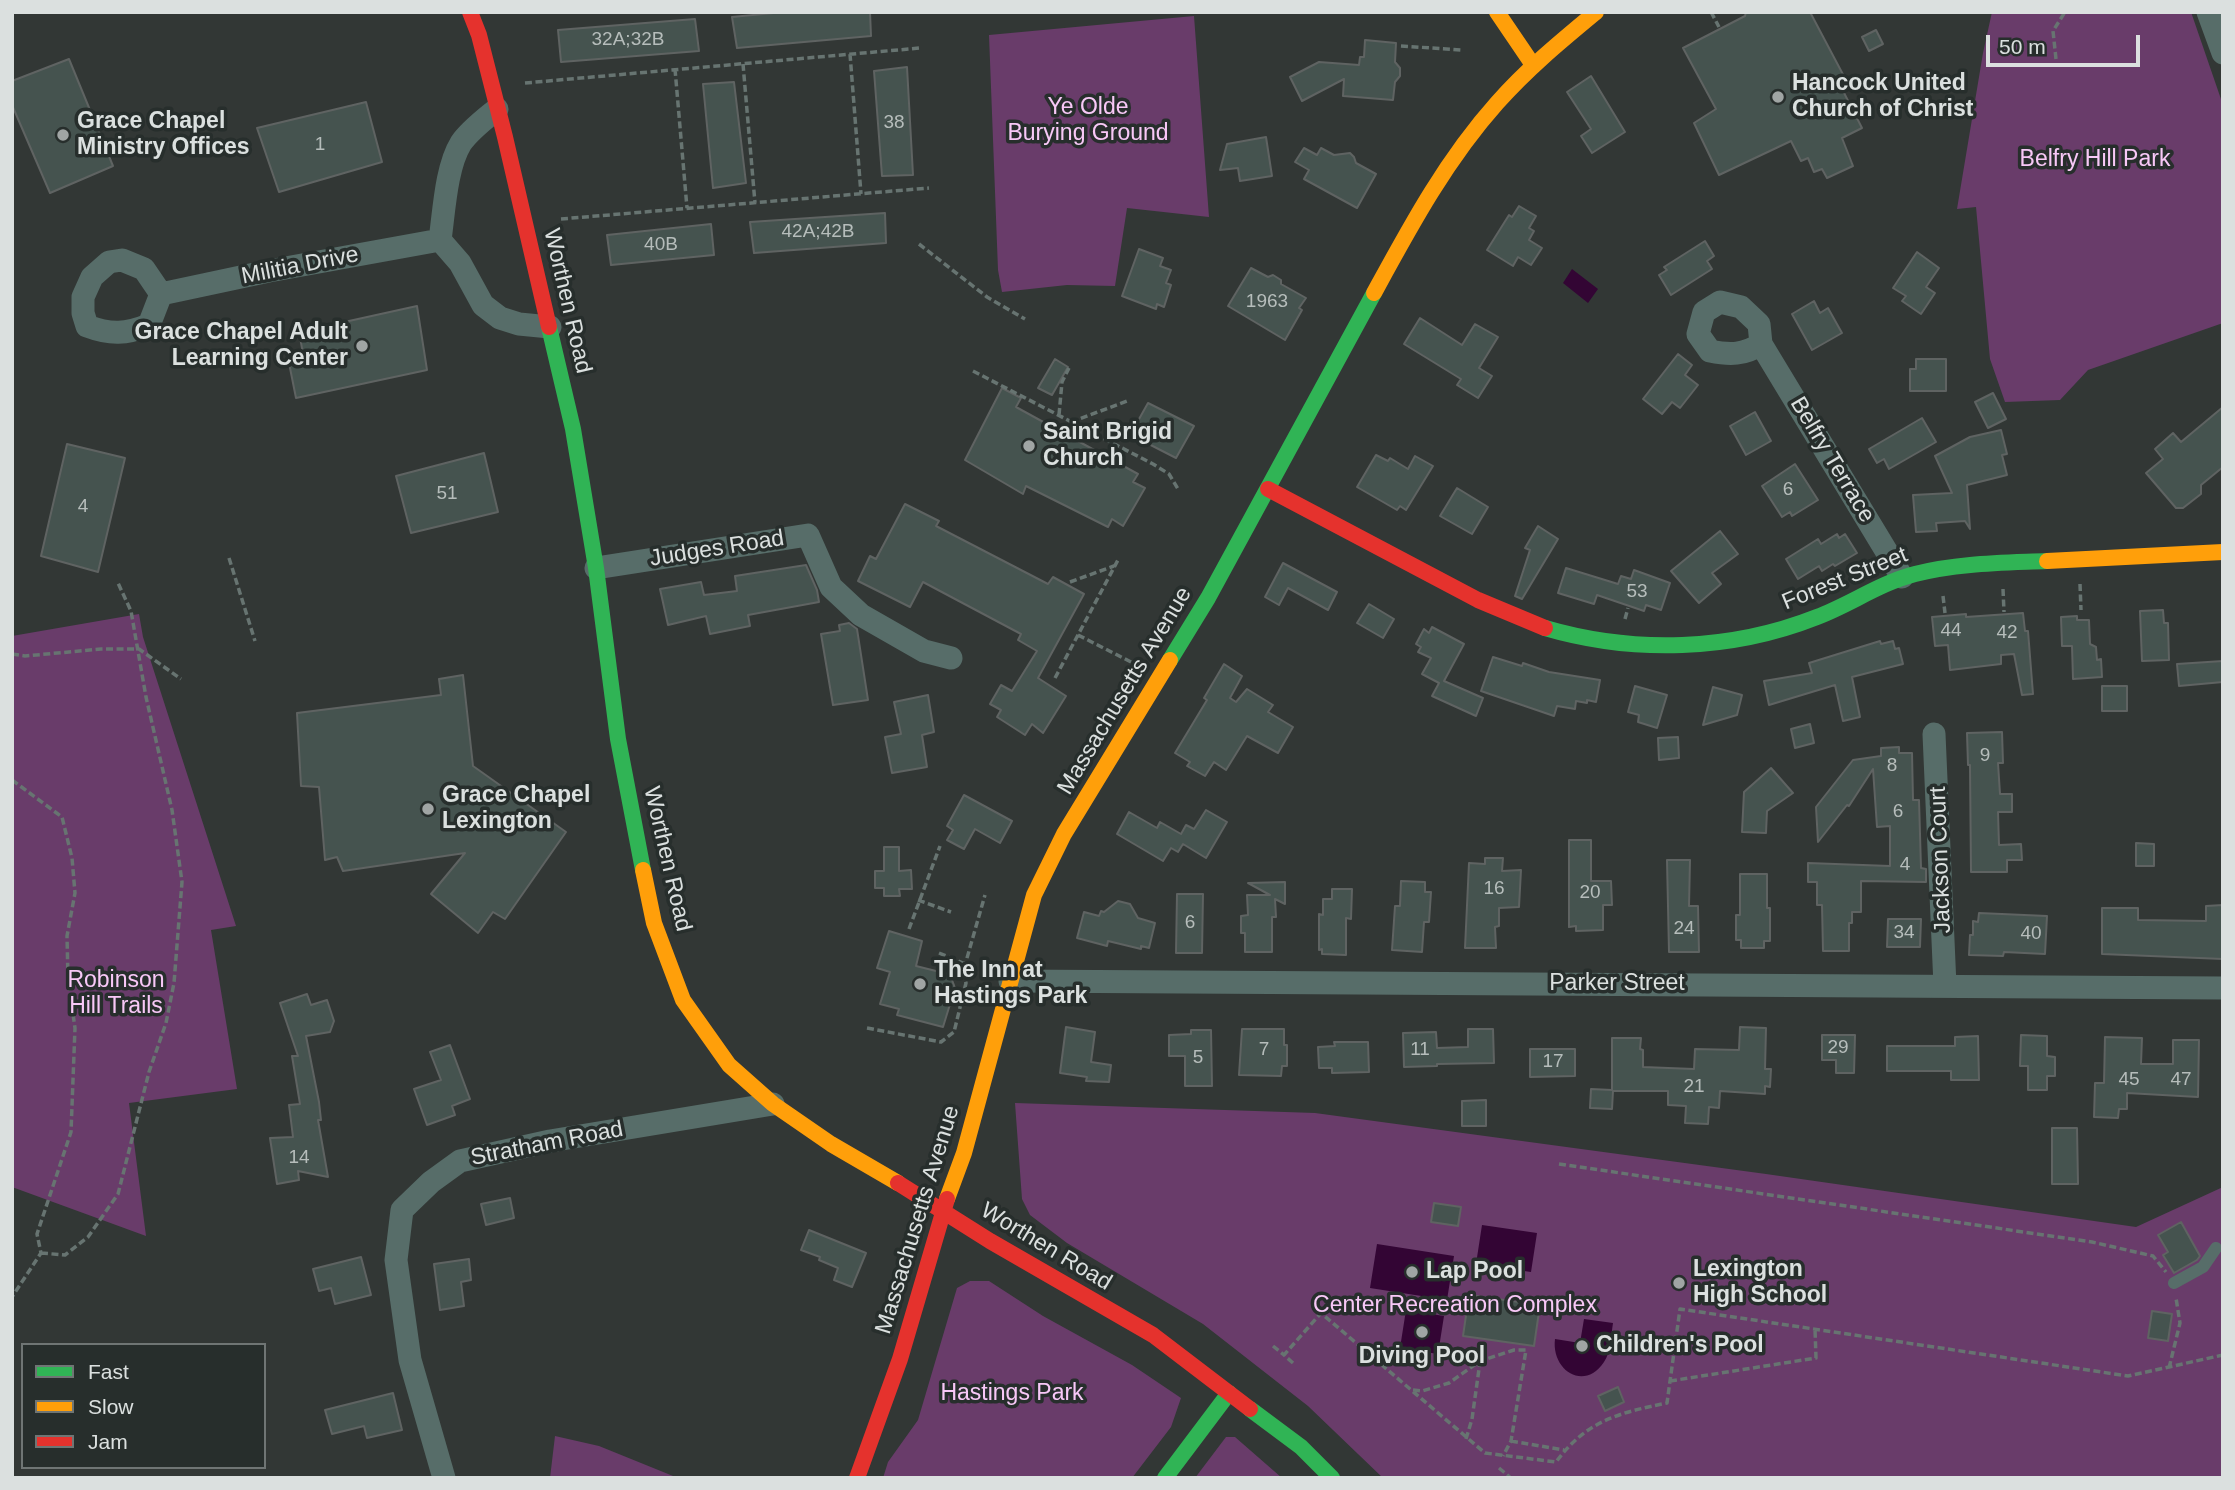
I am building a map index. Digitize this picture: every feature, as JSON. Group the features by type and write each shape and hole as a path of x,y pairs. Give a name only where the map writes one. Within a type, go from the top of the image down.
{"main road":[{"name":"Worthen Road","path":"470,12 479,35 573,429 596,568 618,739 639,852 654,923 683,1000 729,1065 774,1104 831,1144 1055,1281 1153,1335 1301,1447 1332,1478"},
{"path":"1497,12 1533,65"},
{"name":"Massachusetts Avenue","path":"857,1478 900,1359 943,1211 964,1153 1034,895 1064,834 1202,610 1423,204 1477,127 1533,65 1595,12"},
{"name":"Forest Street","path":"1268,489 1475,600 1552,631 1595,640 1678,645 1760,634 1816,618 1902,577 1931,570 1982,564 2223,552"},
{"path":"1165,1478 1229,1393"}],"street":[{"path":"2208,12 2223,53"},
{"path":"497,109 461,144 445,201 440,240 460,263 483,305 499,318 519,324 550,327"},
{"name":"Militia Drive","path":"161,294 440,240"},
{"name":"Belfry Terrace","path":"1761,344 1902,577"},
{"name":"Judges Road","path":"596,568 808,535 831,587 861,615 925,651 951,658"},
{"name":"Jackson Court","path":"1934,734 1939,800 1945,986"},
{"name":"Parker Street","path":"1010,981 2223,988"},
{"name":"Stratham Road","path":"444,1478 410,1360 396,1260 402,1210 431,1182 460,1161 550,1141 774,1104"}],"lane":[{"path":"2174,1283 2203,1267 2216,1248"}],"path":[{"path":"1712,12 1719,27"},
{"path":"2056,59 2053,31 2065,12"},
{"path":"1401,46 1462,50"},
{"path":"525,83 920,48"},
{"path":"850,54 861,194"},
{"path":"743,64 755,203"},
{"path":"675,69 687,208"},
{"path":"561,219 929,188"},
{"path":"919,244 987,298 1026,319"},
{"path":"1059,415 1062,382 1069,368"},
{"path":"973,371 1153,464 1169,474 1178,489"},
{"path":"1071,422 1130,400"},
{"path":"229,558 255,641"},
{"path":"1055,678 1118,560"},
{"path":"1070,582 1115,565"},
{"path":"2080,575 2081,610"},
{"path":"2002,580 2004,612"},
{"path":"41,1253 65,1255 88,1237 118,1194 149,1072 166,1023 174,983 182,881 172,810 146,697 131,611 118,583"},
{"path":"1941,587 1945,613"},
{"path":"1078,635 1137,665"},
{"path":"12,654 24,656 100,649 139,649 181,679"},
{"path":"12,780 62,817 72,858 75,893 67,936 68,979 75,1028 71,1132 37,1234 41,1253 12,1297"},
{"path":"909,929 940,846"},
{"path":"867,1028 940,1042 954,1032 966,983 962,972 985,895"},
{"path":"918,900 951,912"},
{"path":"939,953 965,964"},
{"path":"960,1009 968,1012"},
{"path":"1559,1164 2092,1242 2153,1256 2174,1283 2180,1323 2169,1368"},
{"path":"1284,1355 1321,1313 1485,1453 1556,1462 1565,1450 1601,1421 1627,1411 1667,1402 1680,1309 2128,1376 2223,1355"},
{"path":"1670,1381 1816,1358 1815,1329"},
{"path":"1273,1346 1293,1363"},
{"path":"1411,1390 1422,1391 1449,1383 1480,1361 1514,1350 1526,1350 1511,1441 1503,1455"},
{"path":"1466,1438 1472,1419 1480,1361"},
{"path":"1511,1441 1565,1450"},
{"path":"1500,1468 1511,1478"}],"green space":[{"name":"Belfry Hill Park","path":"1992,12 2191,12 2223,105 2223,323 2088,370 2060,400 2005,402 1990,359 1976,207 1957,209"},
{"name":"Ye Olde Burying Ground","path":"1194,16 1209,217 1127,208 1115,286 1067,285 1002,292 998,270 989,35"},
{"name":"Robinson Hill Trails","path":"139,614 143,637 236,926 211,930 237,1089 129,1103 146,1236 12,1187 12,636"},
{"name":"Center Recreation Complex","path":"1015,1103 1315,1113 2136,1227 2223,1187 2223,1478 1383,1478 1308,1406 1203,1324 1067,1243 1030,1215 1022,1199"},
{"name":"Hastings Park","path":"970,1281 989,1281 1043,1316 1132,1365 1181,1398 1171,1427 1132,1478 883,1478 888,1462 918,1420 957,1288"},
{"path":"555,1436 599,1446 678,1478 550,1478"},
{"path":"1226,1437 1235,1437 1282,1478 1195,1478"}],"shaded area":[{"path":"1572,269 1598,289 1588,303 1563,283"},
{"path":"1482,1225 1537,1233 1531,1272 1476,1264"},
{"name":"Lap Pool","path":"1377,1244 1454,1256 1447,1300 1370,1288"},
{"name":"Diving Pool","path":"1406,1310 1444,1316 1438,1354 1400,1348"},
{"name":"Children's Pool","path":"1584,1319 1613,1323 1604,1362 1596,1371 1579,1376 1563,1368 1555,1350 1555,1339 1580,1343"}],"building":[{"path":"784,12 870,12 871,36 737,48 732,17"},
{"name":"Hancock United Church of Christ","path":"1746,12 1810,12 1847,82 1840,85 1862,128 1842,138 1853,166 1827,178 1822,169 1814,172 1808,158 1801,161 1791,141 1719,175 1694,123 1716,109 1683,48 1745,16"},
{"path":"695,19 699,51 561,62 558,30"},
{"path":"1876,30 1883,44 1869,51 1862,37"},
{"path":"1365,40 1396,43 1395,62 1400,68 1400,76 1395,82 1393,100 1343,96 1344,79 1302,101 1290,77 1319,62 1359,65 1360,57 1364,57"},
{"name":"Grace Chapel Ministry Offices","path":"69,59 113,166 50,193 12,105 12,81"},
{"path":"907,67 913,175 882,176 874,71"},
{"path":"1591,76 1625,132 1592,153 1581,136 1591,129 1567,92"},
{"path":"734,82 746,183 713,188 703,84"},
{"path":"366,102 382,162 279,192 257,128"},
{"path":"1266,137 1272,176 1240,181 1238,168 1220,170 1227,144"},
{"path":"1304,148 1317,155 1321,148 1334,155 1350,153 1356,163 1376,174 1357,208 1304,179 1309,170 1295,162"},
{"path":"1519,206 1536,216 1529,228 1534,231 1529,240 1542,248 1531,265 1518,257 1513,266 1487,250 1509,215 1512,217"},
{"path":"885,213 886,243 754,253 750,222"},
{"path":"711,224 714,255 611,265 607,235"},
{"path":"1705,241 1714,256 1707,261 1712,269 1671,295 1659,275 1667,270 1664,267"},
{"path":"1139,249 1163,258 1160,266 1171,270 1166,283 1171,285 1164,307 1157,304 1156,309 1122,296"},
{"path":"1917,252 1939,268 1926,287 1935,293 1921,314 1902,301 1906,296 1893,288"},
{"path":"1251,268 1268,277 1273,275 1281,280 1281,284 1306,298 1285,340 1228,306"},
{"path":"1814,301 1820,313 1828,308 1842,333 1812,350 1792,314"},
{"name":"Grace Chapel Adult Learning Center","path":"417,306 427,370 296,398 289,363 304,359 299,332"},
{"path":"1420,318 1462,345 1475,324 1498,337 1479,368 1492,376 1478,398 1457,385 1461,379 1404,344"},
{"path":"1678,354 1692,365 1685,375 1698,385 1680,408 1672,402 1662,414 1643,399"},
{"path":"1055,359 1068,367 1052,395 1038,388"},
{"path":"1916,359 1946,359 1946,391 1910,391 1910,369 1916,369"},
{"name":"Saint Brigid Church","path":"1002,388 1021,398 1016,407 1138,474 1133,482 1145,488 1123,526 1112,519 1108,527 1026,486 1023,494 965,460"},
{"path":"1993,393 2006,419 1988,428 1975,402"},
{"path":"1148,403 1194,426 1176,458 1137,438 1140,432 1134,428"},
{"path":"2223,407 2223,467 2201,485 2201,494 2183,508 2176,508 2146,473 2163,459 2155,449 2173,433 2181,442"},
{"path":"1755,412 1771,441 1746,455 1730,426"},
{"path":"1922,418 1936,442 1889,469 1884,459 1877,463 1869,449"},
{"path":"2001,430 2007,454 2002,455 2007,475 1967,485 1970,529 1965,521 1936,523 1937,531 1916,532 1913,495 1952,493 1935,456 1970,437"},
{"path":"67,444 125,458 98,572 41,556"},
{"path":"484,453 498,512 411,533 396,476"},
{"path":"1376,455 1388,461 1390,458 1408,469 1415,456 1433,466 1406,510 1400,506 1397,510 1357,487"},
{"path":"1795,464 1818,500 1792,516 1790,512 1782,517 1762,486"},
{"path":"1457,488 1488,507 1472,534 1440,516"},
{"path":"905,504 939,521 936,526 1048,584 1053,577 1084,594 1038,678 1066,696 1043,733 1032,724 1025,735 997,717 1001,710 990,704 1001,685 1012,691 1037,651 1018,640 1021,634 923,582 910,607 858,581 870,556 876,559"},
{"path":"1538,526 1558,539 1522,599 1515,596 1530,550 1525,548"},
{"path":"1720,531 1738,554 1712,573 1721,584 1699,603 1671,571"},
{"path":"1837,534 1839,538 1845,534 1857,553 1822,571 1819,566 1798,579 1786,559 1818,539 1821,544"},
{"path":"1283,563 1337,592 1328,610 1288,588 1279,605 1265,597"},
{"path":"806,565 819,602 748,615 750,626 710,634 706,616 668,625 660,589 701,582 704,595 737,591 735,576"},
{"path":"1566,568 1618,584 1621,576 1631,579 1634,570 1670,583 1661,610 1646,605 1644,611 1597,595 1594,604 1558,593"},
{"path":"1369,604 1394,619 1383,638 1357,623"},
{"path":"2163,610 2164,623 2168,623 2169,660 2142,661 2140,611"},
{"path":"2023,613 2025,631 2028,631 2033,694 2022,695 2014,654 2001,655 2001,664 1950,670 1948,645 1935,646 1932,617"},
{"path":"2077,616 2077,620 2089,620 2090,644 2096,647 2097,660 2101,659 2102,677 2073,679 2072,646 2062,646 2061,617"},
{"path":"849,623 857,629 868,700 833,705 821,634 840,631 839,625"},
{"path":"1432,627 1464,644 1444,681 1483,698 1476,716 1432,696 1439,683 1422,674 1431,658 1418,652 1421,647 1416,644 1424,629 1429,633"},
{"path":"1880,641 1881,644 1893,641 1895,649 1899,648 1903,664 1852,677 1860,717 1843,721 1835,685 1769,705 1764,681 1812,673 1809,663"},
{"path":"1493,657 1549,672 1600,680 1596,702 1576,701 1575,709 1557,706 1554,716 1481,691"},
{"path":"2223,661 2223,682 2179,686 2177,664"},
{"path":"1224,664 1242,676 1230,698 1236,702 1247,689 1273,705 1268,712 1293,727 1278,753 1247,736 1226,770 1214,762 1205,776 1187,766 1190,762 1175,753 1207,700 1204,698"},
{"name":"Grace Chapel Lexington","path":"463,675 473,766 566,832 505,919 493,912 478,933 431,894 465,853 343,871 337,857 325,860 319,787 301,786 297,713 441,695 439,679"},
{"path":"1635,686 1667,695 1657,728 1638,722 1639,715 1628,712"},
{"path":"2102,686 2127,686 2127,711 2102,711"},
{"path":"1713,687 1742,695 1737,715 1703,725"},
{"path":"928,695 934,732 922,735 927,767 892,773 885,737 901,734 894,702"},
{"path":"1810,724 1814,743 1795,748 1791,729"},
{"path":"2002,732 2003,763 1998,763 2000,794 2012,794 2012,812 1998,812 1999,845 2021,844 2022,860 2007,860 2007,872 1971,872 1967,733"},
{"path":"1678,737 1679,758 1659,760 1658,738"},
{"path":"1899,747 1899,753 1912,753 1913,800 1919,800 1921,868 1926,869 1926,882 1861,881 1861,912 1852,912 1852,923 1849,923 1849,951 1823,951 1822,905 1817,905 1817,882 1808,882 1808,863 1890,866 1890,826 1877,827 1873,769 1849,806 1847,805 1818,842 1816,807 1853,760 1881,756 1881,748"},
{"path":"1771,768 1793,793 1767,811 1766,833 1742,832 1744,792"},
{"path":"964,795 1012,821 1000,843 975,829 964,849 947,840 953,830 947,826"},
{"path":"1206,810 1227,822 1206,858 1183,844 1178,852 1171,848 1163,861 1117,834 1129,812 1157,828 1160,822 1181,834 1186,825 1194,829"},
{"path":"1569,840 1591,840 1591,881 1611,881 1612,905 1603,905 1603,930 1576,931 1576,926 1569,927"},
{"path":"2136,843 2154,844 2154,866 2136,866"},
{"path":"884,847 899,847 899,871 911,870 912,889 899,889 900,896 884,896 884,888 875,888 875,871 884,871"},
{"path":"1485,858 1503,858 1502,871 1521,870 1519,907 1499,908 1499,926 1495,927 1496,948 1465,948 1469,863 1485,864"},
{"path":"1667,860 1690,860 1689,906 1698,906 1699,952 1669,952"},
{"path":"1740,874 1767,874 1770,941 1764,941 1764,948 1741,948 1741,940 1736,940 1736,915 1740,915"},
{"path":"1401,881 1425,882 1425,892 1431,892 1429,922 1424,922 1422,952 1392,950 1395,906 1400,906"},
{"path":"1285,882 1285,904 1275,899 1272,952 1245,952 1241,916 1248,915 1247,895 1270,895 1248,883"},
{"path":"1332,889 1352,889 1351,919 1346,918 1346,955 1322,954 1322,949 1319,950 1319,914 1323,915 1323,899 1332,899"},
{"path":"1177,894 1203,894 1202,953 1176,953"},
{"path":"1118,901 1130,904 1138,918 1155,923 1149,948 1141,946 1141,949 1108,941 1107,946 1077,938 1084,912 1099,916 1101,911 1104,912"},
{"path":"2223,905 2223,959 2102,954 2102,908 2138,908 2138,920 2206,921 2206,906"},
{"path":"1979,913 2047,916 2045,954 2004,952 2003,956 1969,955 1973,921 1978,922"},
{"path":"1888,919 1921,919 1920,947 1887,947"},
{"name":"The Inn at Hastings Park","path":"889,931 922,941 916,966 948,974 947,977 952,980 955,988 943,1027 897,1015 899,1009 880,1004 890,972 877,968"},
{"path":"307,994 311,1005 327,1000 334,1021 330,1032 306,1036 319,1102 321,1120 318,1120 328,1177 298,1171 299,1180 277,1184 270,1138 293,1137 289,1105 300,1104 292,1056 298,1056 280,1003"},
{"path":"1066,1027 1095,1032 1091,1062 1111,1065 1109,1082 1086,1081 1087,1077 1060,1073"},
{"path":"1740,1027 1766,1028 1765,1069 1771,1069 1770,1087 1765,1086 1765,1094 1720,1091 1719,1108 1709,1107 1708,1124 1685,1123 1686,1106 1668,1105 1668,1091 1613,1091 1612,1109 1590,1108 1591,1089 1612,1090 1612,1038 1641,1038 1643,1067 1694,1069 1695,1049 1739,1050"},
{"path":"1242,1029 1284,1029 1287,1066 1282,1066 1281,1076 1239,1075"},
{"path":"1468,1029 1493,1029 1494,1063 1404,1067 1403,1033 1436,1032 1437,1048 1468,1047"},
{"path":"1191,1030 1211,1030 1212,1086 1185,1086 1185,1056 1169,1056 1169,1035 1191,1034"},
{"path":"1822,1035 1855,1035 1854,1073 1836,1073 1836,1060 1822,1060"},
{"path":"2021,1035 2047,1036 2047,1056 2055,1057 2055,1076 2047,1076 2047,1090 2028,1090 2028,1066 2020,1066"},
{"path":"1978,1036 1979,1080 1951,1080 1951,1071 1887,1071 1887,1046 1955,1046 1955,1037"},
{"path":"2105,1037 2142,1038 2141,1064 2173,1064 2173,1040 2199,1040 2198,1097 2127,1093 2127,1109 2119,1109 2118,1118 2094,1117 2095,1083 2104,1083"},
{"path":"1334,1042 1368,1042 1369,1072 1332,1073 1332,1068 1319,1068 1318,1047 1335,1046"},
{"path":"450,1045 470,1099 452,1106 455,1115 427,1125 414,1089 441,1080 430,1052"},
{"path":"1530,1049 1575,1049 1575,1076 1530,1077"},
{"path":"1486,1100 1486,1126 1462,1126 1462,1101"},
{"path":"2052,1128 2077,1128 2078,1184 2052,1184"},
{"path":"510,1198 514,1218 486,1225 481,1204"},
{"path":"1434,1203 1461,1207 1458,1226 1431,1222"},
{"path":"2181,1222 2200,1256 2174,1273 2163,1255 2168,1252 2158,1235"},
{"path":"809,1230 866,1253 852,1287 834,1280 838,1268 801,1250"},
{"path":"361,1257 371,1295 335,1304 331,1288 319,1291 313,1269"},
{"path":"469,1259 471,1280 461,1282 464,1306 440,1310 434,1264"},
{"path":"1469,1295 1540,1305 1534,1346 1463,1336"},
{"path":"2152,1311 2172,1314 2168,1341 2148,1338"},
{"path":"1618,1387 1624,1402 1605,1411 1598,1396"},
{"path":"393,1393 402,1430 367,1438 364,1426 332,1434 325,1410"}],"traffic: fast":[{"path":"1170,660 1208,598 1374,293"},
{"path":"549,327 573,429 596,568 618,739 643,870"},
{"path":"1545,628 1613,642 1647,645 1717,642 1751,637 1817,617 1890,583 1931,570 2047,561"},
{"path":"1165,1478 1229,1393"},
{"path":"1250,1409 1301,1447 1332,1478"}],"traffic: slow":[{"path":"1497,12 1533,65"},
{"path":"1374,293 1401,243 1461,147 1508,91 1596,12"},
{"path":"2047,561 2223,552"},
{"path":"947,1199 964,1153 1034,895 1064,834 1170,660"},
{"path":"643,870 654,923 683,1000 729,1065 773,1104 831,1144 898,1183"}],"traffic: jam":[{"path":"470,12 479,35 505,137 549,327"},
{"path":"1268,489 1478,600 1545,628"},
{"path":"898,1183 990,1241 1153,1335 1250,1409"},
{"path":"857,1478 900,1359 947,1199"}],"place":[{"name":"Hancock United Church of Christ","path":"1778,97"},
{"name":"Grace Chapel Ministry Offices","path":"63,135"},
{"name":"Grace Chapel Adult Learning Center","path":"362,346"},
{"name":"Saint Brigid Church","path":"1029,446"},
{"name":"Grace Chapel Lexington","path":"428,809"},
{"name":"The Inn at Hastings Park","path":"920,984"},
{"name":"Lap Pool","path":"1412,1272"},
{"name":"Lexington High School","path":"1679,1283"},
{"name":"Diving Pool","path":"1422,1332"},
{"name":"Children's Pool","path":"1582,1346"}]}
